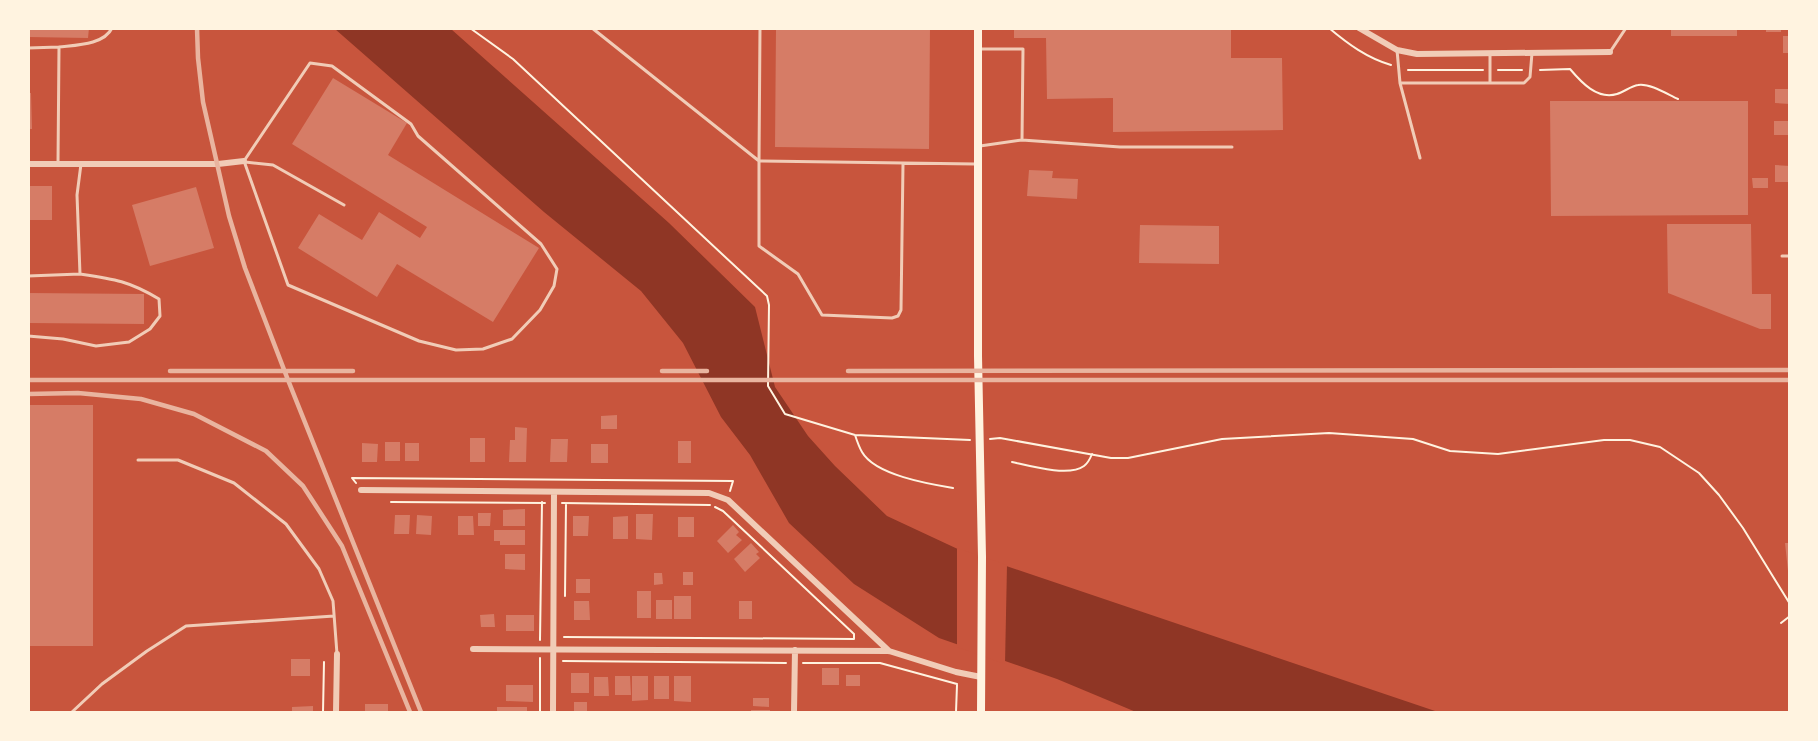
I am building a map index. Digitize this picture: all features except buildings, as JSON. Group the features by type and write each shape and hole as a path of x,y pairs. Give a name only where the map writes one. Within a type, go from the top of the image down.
{"main road":[{"path":"978,28 981,712"}],"street":[{"path":"1359,28 1397,51 1417,54 1610,52"},
{"path":"28,164 218,164 244,161"},
{"path":"361,490 709,493 718,495 728,500 889,651"},
{"path":"553,712 554,492"},
{"path":"473,649 889,651 956,672 981,677"},
{"path":"794,712 795,650"},
{"path":"336,712 337,654"}],"lane":[{"path":"28,48 59,48 100,40 109,34 112,28"},
{"path":"592,28 759,161 978,164"},
{"path":"760,28 759,246 798,274 822,315 891,318 898,316 901,310 903,164"},
{"path":"1610,52 1626,28"},
{"path":"58,164 59,48"},
{"path":"978,49 1023,49 1022,140"},
{"path":"1397,51 1400,83 1420,158"},
{"path":"1400,83 1524,83 1530,77 1532,53"},
{"path":"1490,54 1490,83"},
{"path":"310,63 332,66 411,124 418,136 541,244 557,269 554,286 540,310 512,339 483,349 456,350 419,341 288,285 244,161 310,63"},
{"path":"978,147 1022,140 1120,147 1232,147"},
{"path":"244,161 273,165 344,205"},
{"path":"80,274 77,195 81,164"},
{"path":"1782,256 1790,256"},
{"path":"28,276 80,274 122,280 159,299 160,316 150,329 129,342 96,346 63,339 28,336"},
{"path":"138,460 178,460 234,483 286,524 319,569 333,601 337,654"},
{"path":"72,712 102,684 186,626 334,616"}],"path":[{"path":"470,28 513,59 767,296 769,305 768,386 785,414 855,435 875,435"},
{"path":"1329,28 1349,45 1376,60 1410,71 1569,69 1592,90 1604,95 1614,95 1637,85 1645,85 1678,99"},
{"path":"1078,452 1128,458 1222,439 1329,433 1413,439 1450,451 1498,454 1604,440 1630,440 1660,447 1699,473 1719,495 1743,528 1790,604"},
{"path":"855,435 863,455 886,472 920,482 953,488"},
{"path":"1012,462 1064,471 1087,464 1092,454"},
{"path":"540,712 541,503 550,480"},
{"path":"392,502 710,505 723,511 854,634 854,639 564,637"},
{"path":"1781,623 1790,616"},
{"path":"540,661 880,663 957,684"},
{"path":"323,712 324,662"},
{"path":"956,672 956,712"}],"shaded area":[{"path":"335,29 451,29 669,223 755,307 775,387 808,436 835,466 887,516 962,551 1438,712 1136,712 1057,679 939,638 854,584 789,523 750,455 721,417 683,343 641,291 544,212"}],"pier":[{"path":"957,548 1007,565 1005,664 957,647"}],"railway":[{"path":"197,28 203,102 229,216 245,268 421,712"},
{"path":"848,371 1790,370"},
{"path":"170,371 353,371"},
{"path":"662,371 707,371"},
{"path":"28,380 1790,380"},
{"path":"28,394 78,393 141,399 194,414 266,451 303,486 342,546 410,712"}]}
